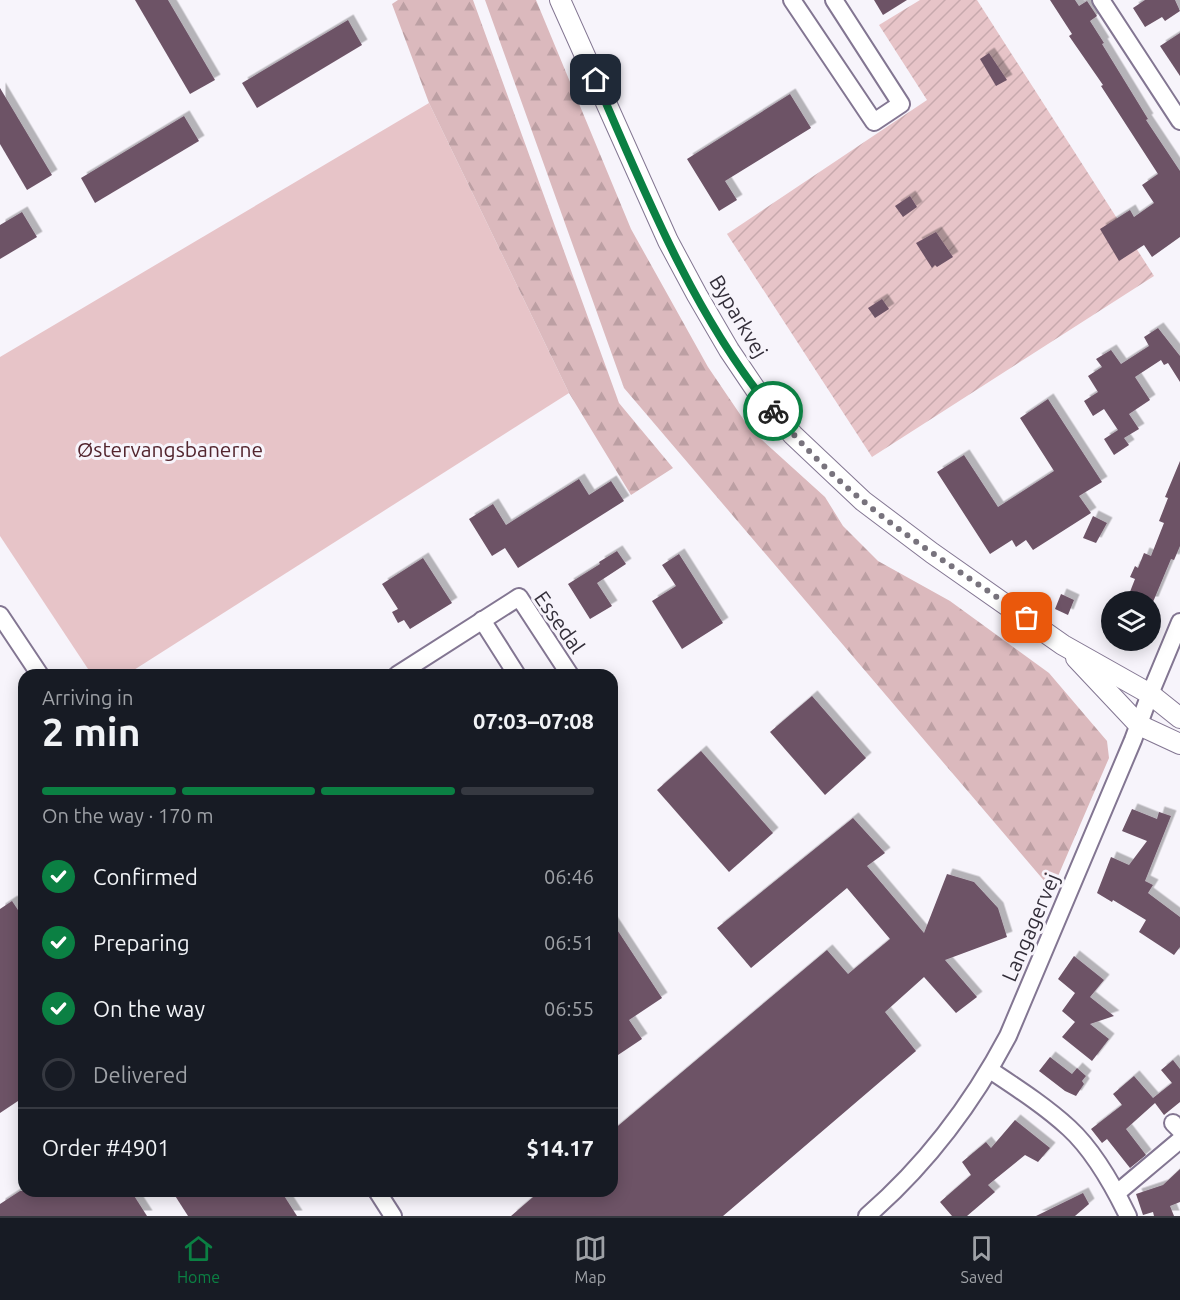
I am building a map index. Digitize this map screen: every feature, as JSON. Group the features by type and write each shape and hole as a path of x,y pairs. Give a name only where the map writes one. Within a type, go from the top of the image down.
{"street":[{"name":"Byparkvej","path":"560,0 668,241 724,341 758,393 793,435 863,501 933,553 1064,645 1150,694 1180,718"},
{"path":"792,0 874,122 901,104 834,0"},
{"path":"1101,0 1180,121"},
{"name":"Essedal","path":"406,669 519,597 566,669"},
{"path":"0,615 36,669"},
{"path":"482,620 513,669"},
{"name":"Langagervej","path":"867,1216 914,1172 940,1142 990,1070 1008,1036 1054,932 1180,622"},
{"name":"Byparkvej","path":"1064,645 1139,725 1180,744"},
{"path":"990,1070 1071,1129 1097,1162 1117,1193 1128,1216"},
{"path":"1117,1193 1180,1140"},
{"path":"381,1197 393,1216"}],"green space":[{"path":"398,0 473,0 619,403 673,468 631,495 569,393 429,103 392,4"},
{"path":"485,0 536,0 631,229 708,367 750,429 825,497 843,526 878,561 950,601 1049,673 1107,741 1109,758 1052,890 624,388"},
{"path":"920,0 977,0 1154,276 872,457 727,234 927,100 879,25"},
{"name":"Østervangsbanerne","path":"429,103 569,393 135,669 88,669 0,536 0,357"}],"building":[{"path":"135,0 168,0 215,80 190,94"},
{"path":"874,0 907,0 883,15"},
{"path":"1050,0 1075,0 1079,6 1087,1 1097,16 1090,21 1104,43 1102,44 1148,119 1146,120 1180,171 1180,237 1152,257 1144,245 1119,261 1100,229 1130,210 1134,217 1154,203 1142,185 1158,174 1101,86 1103,85 1069,36 1072,34"},
{"path":"1145,0 1175,0 1180,11 1165,21 1162,17 1145,27 1133,8"},
{"path":"348,20 362,45 257,108 242,83"},
{"path":"1180,33 1180,76 1160,46"},
{"path":"989,53 1007,80 996,86 980,59"},
{"path":"0,88 52,175 27,190 0,144"},
{"path":"790,94 811,128 725,181 737,200 719,211 687,159"},
{"path":"184,116 199,141 95,203 81,178"},
{"path":"910,196 917,207 903,217 895,206"},
{"path":"22,212 37,237 0,259 0,225"},
{"path":"936,232 953,257 932,268 916,243"},
{"path":"882,299 889,309 875,318 868,308"},
{"path":"1158,328 1180,356 1180,382 1168,363 1164,365 1161,360 1135,377 1150,400 1129,414 1139,429 1124,438 1129,445 1114,455 1104,439 1118,430 1104,409 1093,416 1084,401 1098,392 1088,376 1102,367 1096,359 1111,350 1121,364 1149,346 1144,337"},
{"path":"1048,399 1102,482 1079,496 1091,513 1033,550 1026,540 1016,547 1012,540 990,554 937,472 964,455 998,507 1054,471 1020,418"},
{"path":"1180,461 1180,546 1174,560 1171,559 1158,591 1130,591 1135,579 1130,577 1135,566 1138,568 1144,553 1151,556 1164,523 1159,521 1168,498 1165,497"},
{"path":"579,479 589,495 611,481 624,501 518,568 505,548 492,556 469,519 493,504 506,525"},
{"path":"1093,516 1107,523 1096,543 1083,538"},
{"path":"617,551 626,564 597,583 612,606 590,619 568,584"},
{"path":"679,554 723,623 682,649 652,601 676,586 662,565"},
{"path":"423,558 452,603 410,629 404,620 398,623 392,612 398,609 382,584"},
{"path":"1061,594 1074,600 1068,615 1055,609"},
{"path":"812,696 866,758 825,795 770,732"},
{"path":"701,751 773,833 729,872 657,790"},
{"path":"1132,809 1157,819 1159,812 1171,816 1145,881 1153,885 1148,893 1180,917 1180,947 1174,955 1139,932 1146,920 1097,893 1111,857 1129,865 1147,841 1122,831"},
{"path":"853,818 885,853 867,866 924,933 947,874 974,882 998,908 1007,937 945,960 977,997 956,1013 924,977 885,1012 916,1051 723,1216 511,1216 533,1197 618,1197 618,1126 827,950 848,974 890,939 847,888 751,968 717,928"},
{"path":"12,901 18,910 18,1101 0,1113 0,909"},
{"path":"618,931 662,998 629,1020 642,1039 618,1055"},
{"path":"1074,956 1104,980 1090,997 1114,1016 1090,1024 1109,1039 1092,1061 1062,1037 1075,1022 1062,1011 1075,993 1058,979"},
{"path":"1050,1057 1072,1074 1077,1068 1086,1076 1076,1096 1065,1091 1039,1071"},
{"path":"1173,1060 1180,1069 1180,1102 1164,1115 1155,1103 1126,1129 1146,1155 1130,1168 1107,1139 1102,1143 1091,1129 1122,1105 1113,1094 1134,1076 1153,1098 1172,1083 1161,1070"},
{"path":"1015,1120 1050,1148 1038,1162 1025,1155 988,1185 995,1192 967,1216 952,1216 940,1202 971,1175 962,1162 986,1142 991,1148"},
{"path":"1180,1169 1180,1202 1170,1206 1174,1216 1154,1216 1153,1212 1143,1215 1136,1194 1163,1185"},
{"path":"18,1192 18,1197 135,1197 147,1216 0,1216 0,1204"},
{"path":"1083,1193 1089,1204 1075,1216 1036,1216"},
{"path":"176,1197 285,1197 297,1216 188,1216"}],"way so far":[{"path":"773,411 793,435 863,501 1027,618"}],"route":[{"path":"596,80 668,241 729,350 773,411"}]}
